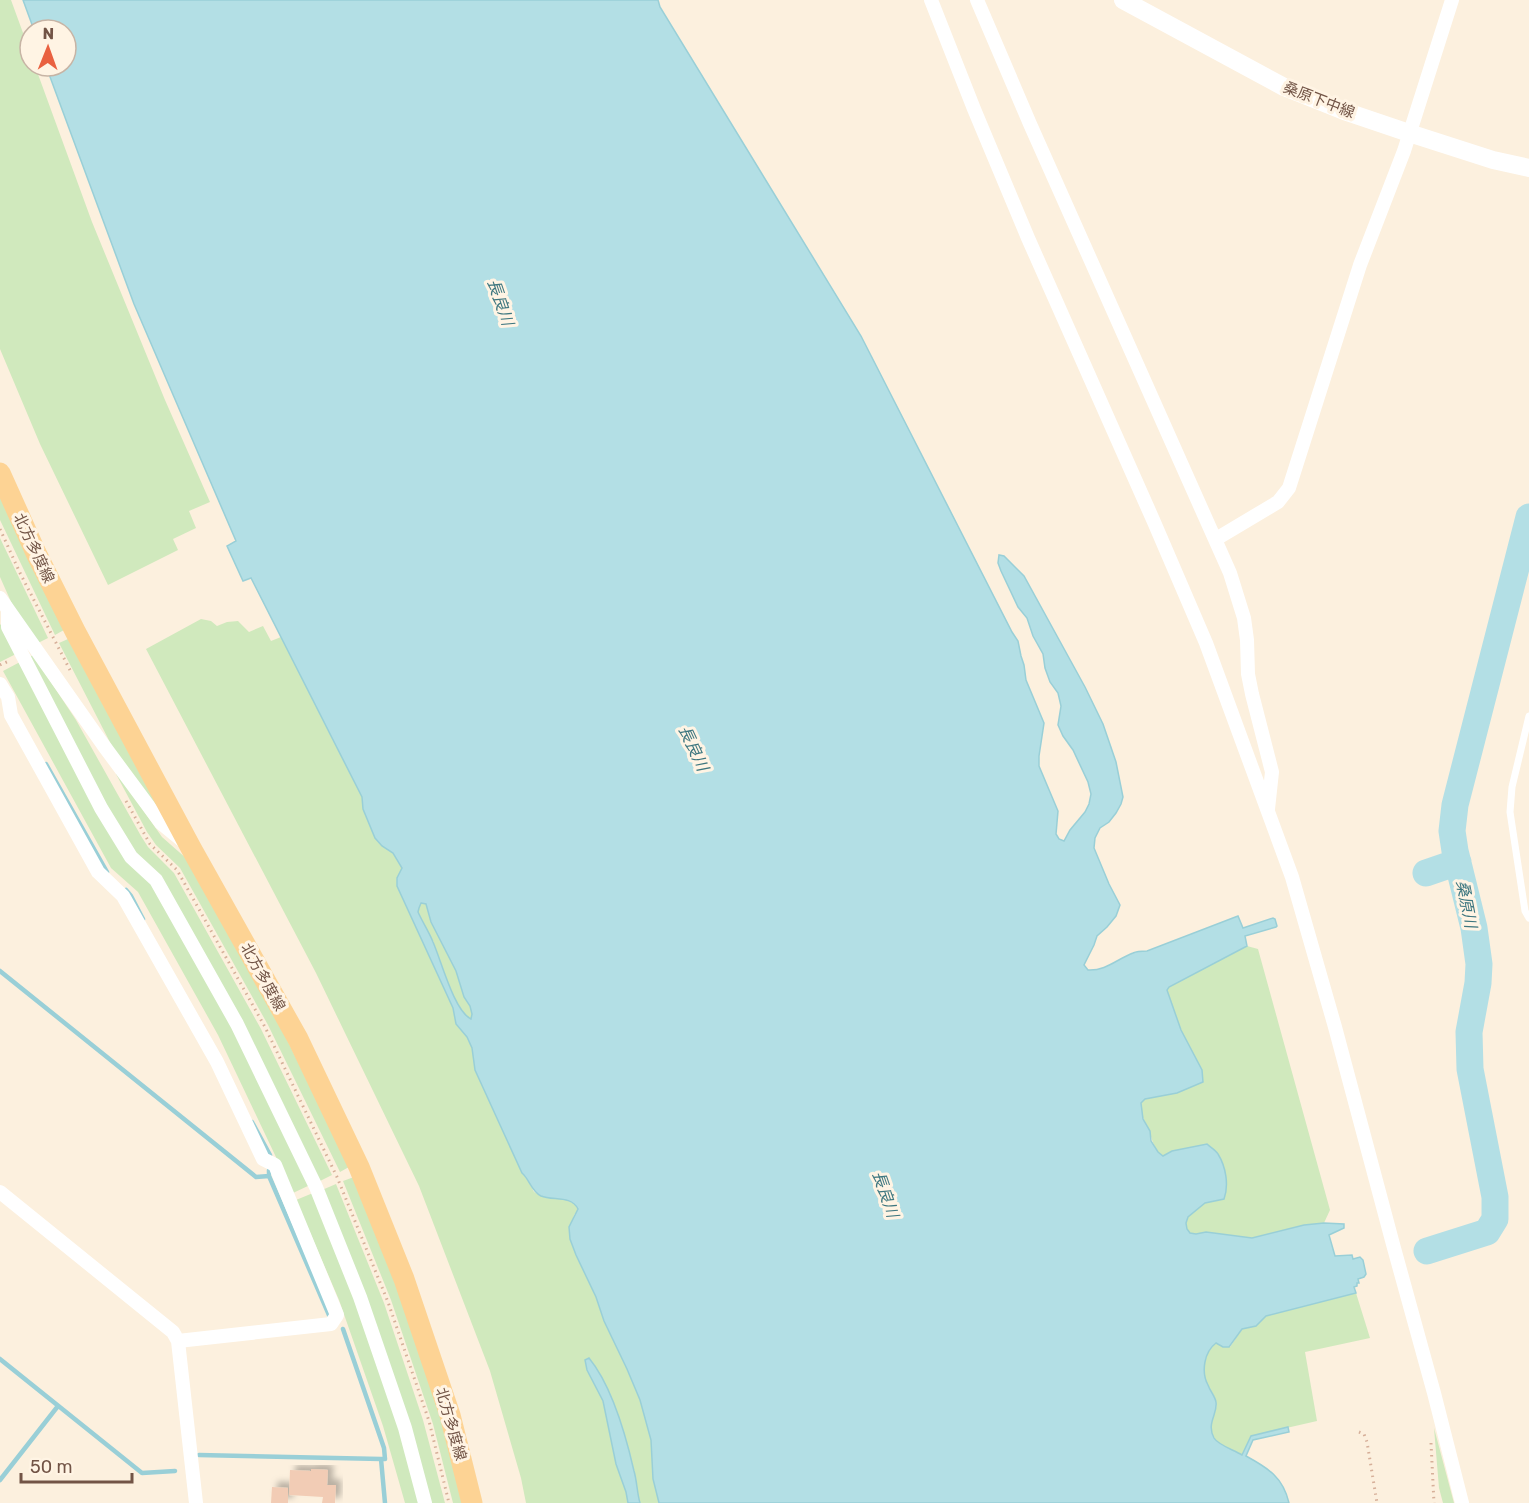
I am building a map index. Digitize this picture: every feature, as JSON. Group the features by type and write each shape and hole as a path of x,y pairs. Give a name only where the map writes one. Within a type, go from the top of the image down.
{"main road":[{"name":"桑原下中線","path":"1123,0 1284,87 1344,111 1409,133 1493,160 1529,168"},
{"name":"北方多度線","path":"0,473 75,631 191,848 298,1039 359,1167 404,1279 450,1415 472,1503"}],"street":[{"path":"931,0 1028,238 1206,643 1292,877 1335,1027 1462,1503"},
{"path":"977,0 1230,573 1244,618 1248,674 1272,772 1268,814"},
{"path":"1216,539 1278,502 1289,488 1360,265 1409,133 1452,0"},
{"path":"3,604 161,823 191,848"},
{"path":"3,604 8,627 101,808 131,857 156,880 168,901 237,1024 316,1187 360,1297 379,1352 405,1428 425,1503"},
{"path":"0,684 8,697 11,715 99,872 123,896 217,1062 263,1160 275,1165 337,1315 331,1324 178,1341"},
{"path":"0,1192 173,1332 178,1341 196,1503"}],"lane":[{"path":"1529,716 1512,786 1510,812 1525,911 1529,918"}],"path":[{"path":"1359,1432 1364,1434 1367,1442 1377,1503"}],"green space":[{"path":"0,0 11,0 18,19 18,78 39,78 92,222 165,400 210,502 189,511 196,528 173,539 178,550 108,585 40,444 0,349"},
{"path":"0,494 64,630 55,635 0,520"},
{"path":"0,538 48,638 36,644 16,613 0,577"},
{"path":"201,619 211,621 217,626 238,621 249,632 263,626 271,641 281,637 362,797 363,809 382,846 393,853 402,868 397,878 397,886 453,1008 456,1024 467,1037 472,1048 475,1070 522,1173 534,1192 544,1197 564,1199 575,1204 578,1210 574,1215 570,1239 640,1400 651,1440 653,1479 659,1503 640,1503 630,1456 607,1390 594,1364 585,1361 587,1370 603,1401 616,1464 628,1503 526,1503 490,1371 419,1186 316,973 146,649"},
{"path":"0,624 16,654 0,662"},
{"path":"68,639 165,820 116,754 59,643"},
{"path":"33,655 76,720 148,847 174,873 261,1029 332,1175 318,1182 240,1020 131,850 28,658"},
{"path":"20,662 154,885 233,1026 310,1185 293,1193 218,1035 138,892 111,868 3,671"},
{"path":"117,773 162,837 187,859 276,1017 349,1167 340,1172 268,1025 180,868 156,845 147,832"},
{"path":"421,903 426,903 431,922 456,971 464,997 470,1006 471,1019 459,1006 448,984 433,941 419,915 418,908"},
{"path":"1247,946 1258,949 1330,1210 1324,1223 1304,1225 1252,1238 1206,1232 1190,1233 1186,1229 1188,1217 1205,1203 1220,1200 1158,1152 1143,1116 1141,1103 1144,1099 1177,1092 1202,1070 1181,1030 1167,990 1169,987"},
{"path":"354,1177 400,1293 443,1418 465,1503 453,1503 433,1424 391,1300 343,1181"},
{"path":"336,1184 384,1303 423,1420 445,1503 430,1503 322,1190"},
{"path":"313,1193 356,1299 400,1429 421,1503 405,1503 383,1426 339,1300 296,1200"},
{"path":"1356,1293 1370,1338 1305,1352 1317,1421 1251,1436 1242,1455 1216,1441 1211,1427 1216,1401 1204,1375 1210,1348 1218,1343 1223,1347 1230,1347 1242,1329 1256,1326 1266,1316"},
{"path":"1434,1428 1454,1503 1443,1503 1439,1488"}],"water":[{"name":"長良川","path":"23,0 658,0 660,7 861,336 1018,641 1026,680 1044,723 1039,766 1058,811 1056,834 1064,841 1085,812 1091,794 1073,750 1058,725 1061,706 1058,693 1050,682 1043,654 1033,636 1027,618 1018,607 1001,571 998,563 999,555 1004,556 1024,576 1103,724 1116,762 1123,797 1116,813 1100,828 1095,838 1094,848 1120,905 1116,916 1097,936 1084,965 1088,970 1100,969 1127,955 1147,951 1238,916 1243,928 1275,919 1276,927 1245,936 1247,946 1169,987 1167,990 1181,1030 1202,1070 1203,1082 1177,1093 1145,1099 1141,1103 1143,1119 1150,1131 1151,1141 1163,1156 1172,1151 1207,1144 1217,1153 1223,1165 1226,1176 1224,1199 1205,1203 1188,1217 1186,1223 1190,1233 1206,1232 1252,1238 1304,1225 1344,1224 1344,1228 1329,1235 1335,1256 1352,1255 1353,1259 1360,1257 1363,1260 1366,1274 1358,1279 1359,1283 1354,1287 1356,1293 1266,1316 1256,1326 1242,1329 1229,1347 1216,1343 1206,1357 1204,1368 1206,1380 1216,1402 1211,1428 1216,1441 1242,1455 1251,1436 1288,1427 1289,1432 1253,1440 1246,1456 1279,1480 1289,1503 659,1503 653,1479 651,1440 640,1400 570,1239 569,1227 578,1209 571,1202 541,1196 522,1173 475,1070 472,1048 467,1037 456,1024 453,1008 397,886 397,878 402,868 393,853 375,838 363,809 362,797 251,578 243,581 227,546 236,541 134,304 50,78 78,78 78,18 30,18","holes":["421,903 426,904 431,922 456,971 464,997 470,1006 471,1019 459,1006 454,996 433,942 418,912"]},
{"path":"589,1358 605,1383 617,1412 631,1457 640,1503 628,1503 616,1464 603,1401 587,1370 585,1360"}],"building":[{"path":"311,1469 328,1470 327,1485 336,1485 335,1503 322,1503 323,1497 289,1495 290,1470 311,1471"},
{"path":"272,1487 288,1488 288,1503 271,1503"}],"waterway":[{"name":"桑原川","path":"1427,1251 1487,1232 1495,1219 1495,1197 1470,1069 1469,1032 1479,964 1474,928 1452,831 1455,805 1529,517"},
{"path":"46,764 107,872"},
{"path":"1426,873 1458,862"},
{"path":"126,890 143,919"},
{"path":"0,971 256,1177 269,1176"},
{"path":"252,1122 270,1158"},
{"path":"269,1170 269,1176 329,1315"},
{"path":"343,1329 384,1448 385,1459 381,1459 385,1503"},
{"path":"0,1359 142,1473 175,1471"},
{"path":"0,1480 58,1406"},
{"path":"199,1455 381,1459"}]}
